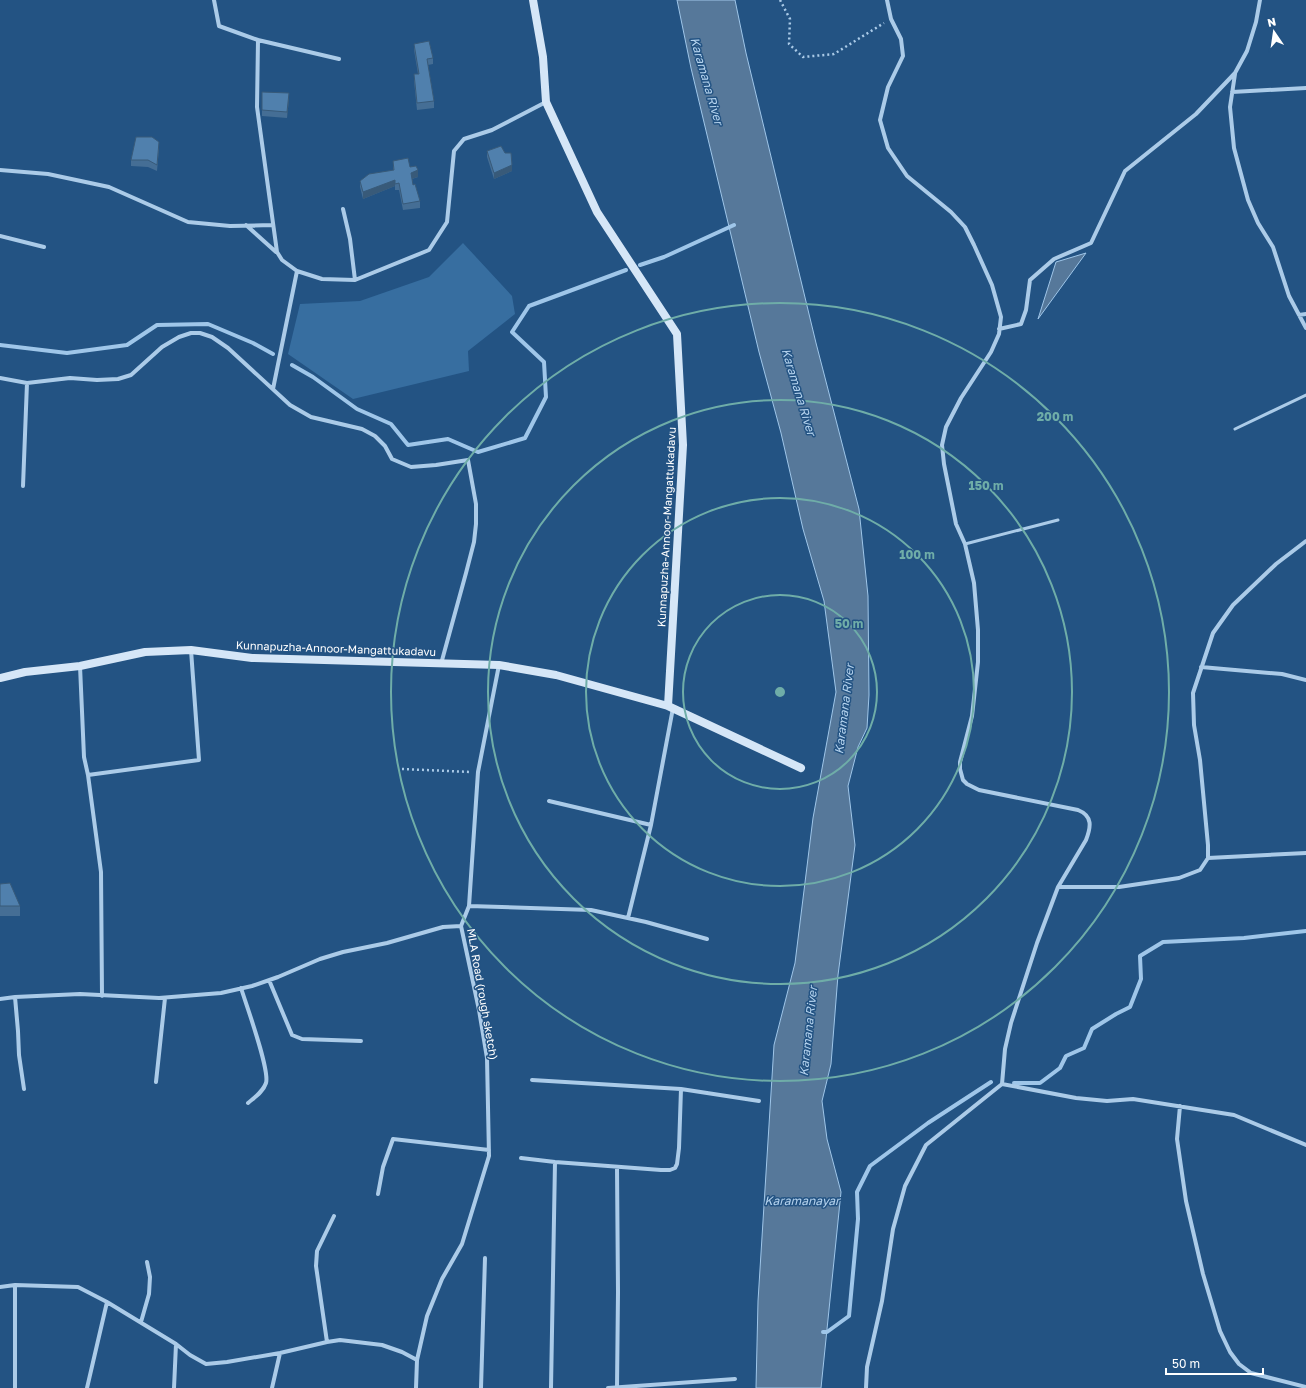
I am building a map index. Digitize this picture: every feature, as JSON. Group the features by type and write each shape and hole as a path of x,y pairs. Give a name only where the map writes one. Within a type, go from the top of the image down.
{"street":[{"path":"214,0 219,26 258,40 339,59"},
{"name":"Kunnapuzha-Annoor-Mangattukadavu","path":"533,0 543,57 546,102 596,212 677,334 683,445 671,707"},
{"path":"866,1388 867,1367 882,1301 893,1229 905,1186 926,1145 1002,1084 1005,1049 1010,1023 1058,887 1086,840 1090,822 1084,812 1078,810 979,790 967,784 963,780 960,773 960,762 972,716 978,662 978,630 974,583 965,544 956,524 944,464 942,445 946,427 961,398 991,352 1000,329 1001,317 992,285 965,227 951,212 907,176 888,148 880,120 888,87 903,56 901,39 891,19 887,0"},
{"path":"1000,329 1021,324 1026,310 1030,280 1054,259 1091,243 1125,171 1196,114 1235,73 1247,51 1256,22 1260,0"},
{"path":"258,40 257,107 272,225 277,252"},
{"path":"1235,73 1230,107 1234,148 1248,200 1258,223 1273,247 1289,296 1306,328"},
{"path":"1232,92 1306,88"},
{"path":"246,225 277,252 282,260 297,271 322,279 355,280 429,250 447,222 454,151 464,139 492,130 546,102"},
{"path":"0,170 48,174 109,187 188,222 230,226 272,225"},
{"path":"343,209 350,239 355,280"},
{"path":"0,236 44,247"},
{"path":"273,389 297,271"},
{"path":"1299,315 1306,314"},
{"path":"0,378 27,383 70,378 97,380 118,379 131,375 162,347 179,337 191,333 200,333 212,337 228,348 290,405 311,417 362,429 375,436 385,446 392,458 411,467 436,466 468,460 476,504 474,542 441,664"},
{"path":"23,486 27,383"},
{"path":"1058,887 1119,886 1179,878 1200,870 1208,858 1200,760 1193,710 1193,694 1201,668 1213,633 1232,605 1276,564 1306,541"},
{"path":"88,775 199,760 191,650"},
{"name":"Kunnapuzha-Annoor-Mangattukadavu","path":"0,678 25,672 80,666 145,652 191,650 252,658 499,665 556,675 671,707 801,768"},
{"name":"MLA Road (rough sketch)","path":"416,1388 417,1360 427,1316 442,1279 462,1244 489,1156 487,1058 479,1010 461,926 469,906 478,772 499,665"},
{"path":"80,666 84,757 88,775 101,872 102,996"},
{"path":"1201,668 1282,674 1306,680"},
{"path":"628,918 651,825 671,707"},
{"path":"550,801 651,825"},
{"path":"1208,858 1306,853"},
{"path":"469,906 591,910 628,918 707,939"},
{"path":"0,999 80,994 166,998 221,993 269,980 320,959 343,952 387,943 443,927 461,926"},
{"path":"269,980 292,1035 302,1039 361,1041"},
{"path":"241,988 264,1063 267,1082 261,1093 248,1103"},
{"path":"15,997 18,1031 18,1055 24,1089"},
{"path":"156,1082 166,998"},
{"path":"532,1080 681,1089 759,1101"},
{"path":"1002,1084 1076,1098 1107,1101 1133,1099 1234,1115 1306,1145"},
{"path":"521,1158 661,1170 670,1170 675,1168 679,1148 681,1089"},
{"path":"1180,1106 1177,1139 1186,1201 1203,1274 1220,1331 1230,1352 1239,1364 1251,1373 1306,1386"},
{"path":"378,1194 383,1167 393,1139 489,1150"},
{"path":"551,1388 555,1162"},
{"path":"617,1387 618,1167"},
{"path":"327,1342 316,1266 317,1251 334,1216"},
{"path":"481,1388 485,1258"},
{"path":"140,1322 149,1294 150,1277 147,1262"},
{"path":"15,1286 15,1388"},
{"path":"0,1287 78,1287 107,1302 206,1364 280,1353 340,1340 382,1345 402,1352 417,1360"},
{"path":"87,1388 107,1302"},
{"path":"174,1388 176,1344"},
{"path":"272,1388 280,1353"},
{"path":"608,1388 735,1379"}],"lane":[{"path":"1235,430 1306,395"},
{"path":"965,544 1058,520"}],"path":[{"path":"780,0 790,19 789,44 803,57 834,54 891,19"},
{"path":"402,769 478,772"}],"shaded area":[{"path":"463,243 512,296 515,314 468,351 469,371 353,399 288,354 300,304 360,301 429,277"}],"water":[{"name":"Karamanayar","path":"677,0 735,0 746,53 816,343 859,509 868,596 869,695 867,728 858,747 848,786 855,845 838,975 831,1064 822,1101 827,1139 841,1192 821,1388 756,1388 758,1301 774,1045 795,963 813,818 836,692 824,601 803,529 781,433 759,352 691,68"},
{"path":"1086,253 1038,319 1056,262"}],"building":[{"path":"429,41 433,58 427,59 434,101 417,103 414,74 419,74 414,44"},
{"path":"262,92 289,93 287,112 262,110"},
{"path":"136,137 152,137 159,142 157,165 148,160 131,160"},
{"path":"501,146 505,153 511,153 512,165 494,173 487,151"},
{"path":"408,158 410,167 416,166 418,170 411,173 413,185 415,184 420,201 403,204 399,183 395,184 395,180 363,192 360,181 369,174 394,170 393,161"},
{"path":"10,883 20,906 0,906 0,884"}],"waterway":[{"path":"640,265 664,257 734,225"},
{"path":"292,365 313,377 357,409 391,424 408,445 448,439 478,452 525,438 546,397 544,362 512,332 529,306 626,270"},
{"path":"0,345 67,353 127,345 157,325 208,324 253,343 273,354"},
{"path":"1014,1083 1040,1083 1060,1068 1066,1056 1084,1048 1092,1029 1130,1007 1141,979 1140,956 1163,942 1244,938 1306,931"},
{"path":"823,1332 827,1332 849,1316 858,1219 857,1192 870,1166 928,1123 991,1082"}],"water label":[{"name":"Karamana River","path":"707,81"},
{"name":"Karamana River","path":"799,392"},
{"name":"Karamana River","path":"844,709"},
{"name":"Karamana River","path":"808,1031"}]}
